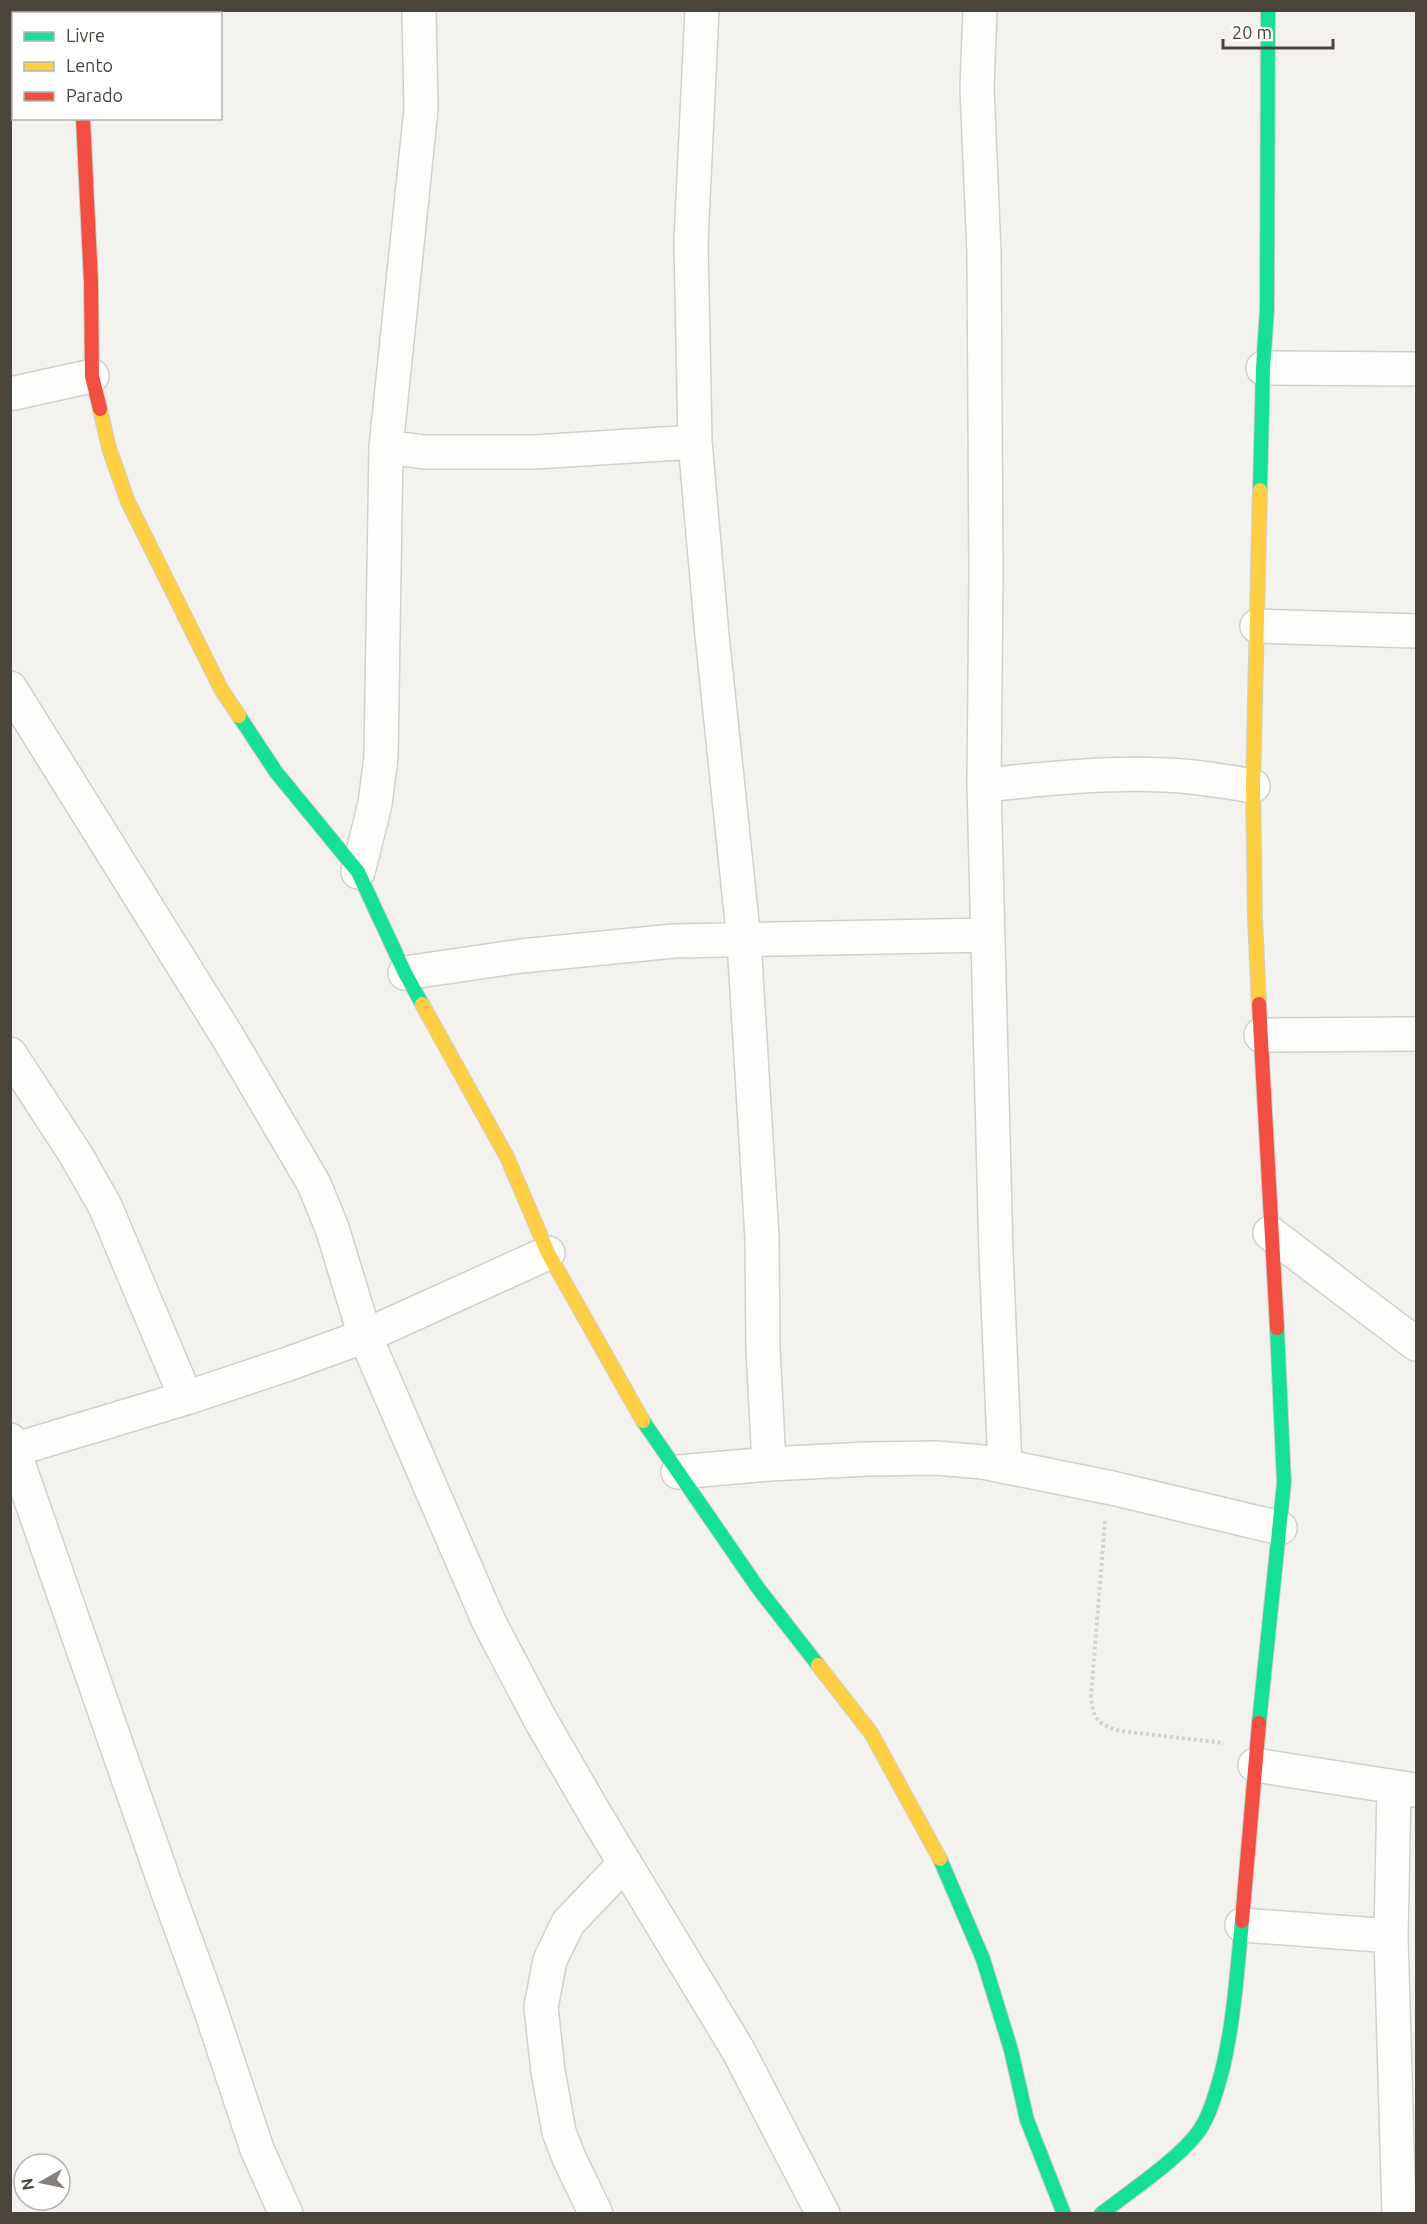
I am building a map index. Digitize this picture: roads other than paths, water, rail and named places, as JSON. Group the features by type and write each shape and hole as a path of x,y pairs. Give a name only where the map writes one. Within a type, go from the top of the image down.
{"street":[{"path":"358,872 375,804 381,757 386,447 421,109 419,10"},
{"path":"702,10 691,241 695,442 712,635 744,941 762,1238 763,1349 769,1464"},
{"path":"980,10 977,88 984,253 986,574 984,785 996,1254 1005,1467"},
{"path":"1101,2214 1180,2152 1198,2131 1214,2102 1229,2039 1242,1925 1256,1756 1284,1483 1260,1035 1253,786 1263,368 1267,309 1268,10"},
{"path":"82,120 91,283 92,376 109,448 128,502 221,689 276,772 358,872 405,973 507,1157 548,1253 648,1427 758,1588 871,1733 943,1865 983,1959 1011,2050 1027,2120 1064,2214"},
{"path":"1263,368 1416,369"},
{"path":"10,394 92,376"},
{"path":"386,447 424,452 524,453 695,442"},
{"path":"1257,626 1416,631"},
{"path":"10,688 222,1029 314,1184 332,1228 365,1336 489,1622 540,1719 738,2050 823,2214"},
{"path":"984,785 1060,778 1165,774 1253,786"},
{"path":"405,973 521,956 674,941 988,935"},
{"path":"1260,1035 1416,1034"},
{"path":"10,1054 76,1155 105,1206 186,1398"},
{"path":"1270,1233 1416,1344"},
{"path":"286,2214 257,2149 208,2002 12,1447 186,1398 288,1364 365,1336 548,1253"},
{"path":"678,1472 769,1464 936,1458 983,1462 1112,1488 1280,1528"},
{"path":"1256,1756 1405,1789 1391,1936 1405,2001 1399,2214"},
{"path":"596,2214 559,2132 548,2071 541,2007 550,1960 568,1923 625,1863"},
{"path":"1242,1925 1391,1936"}]}
